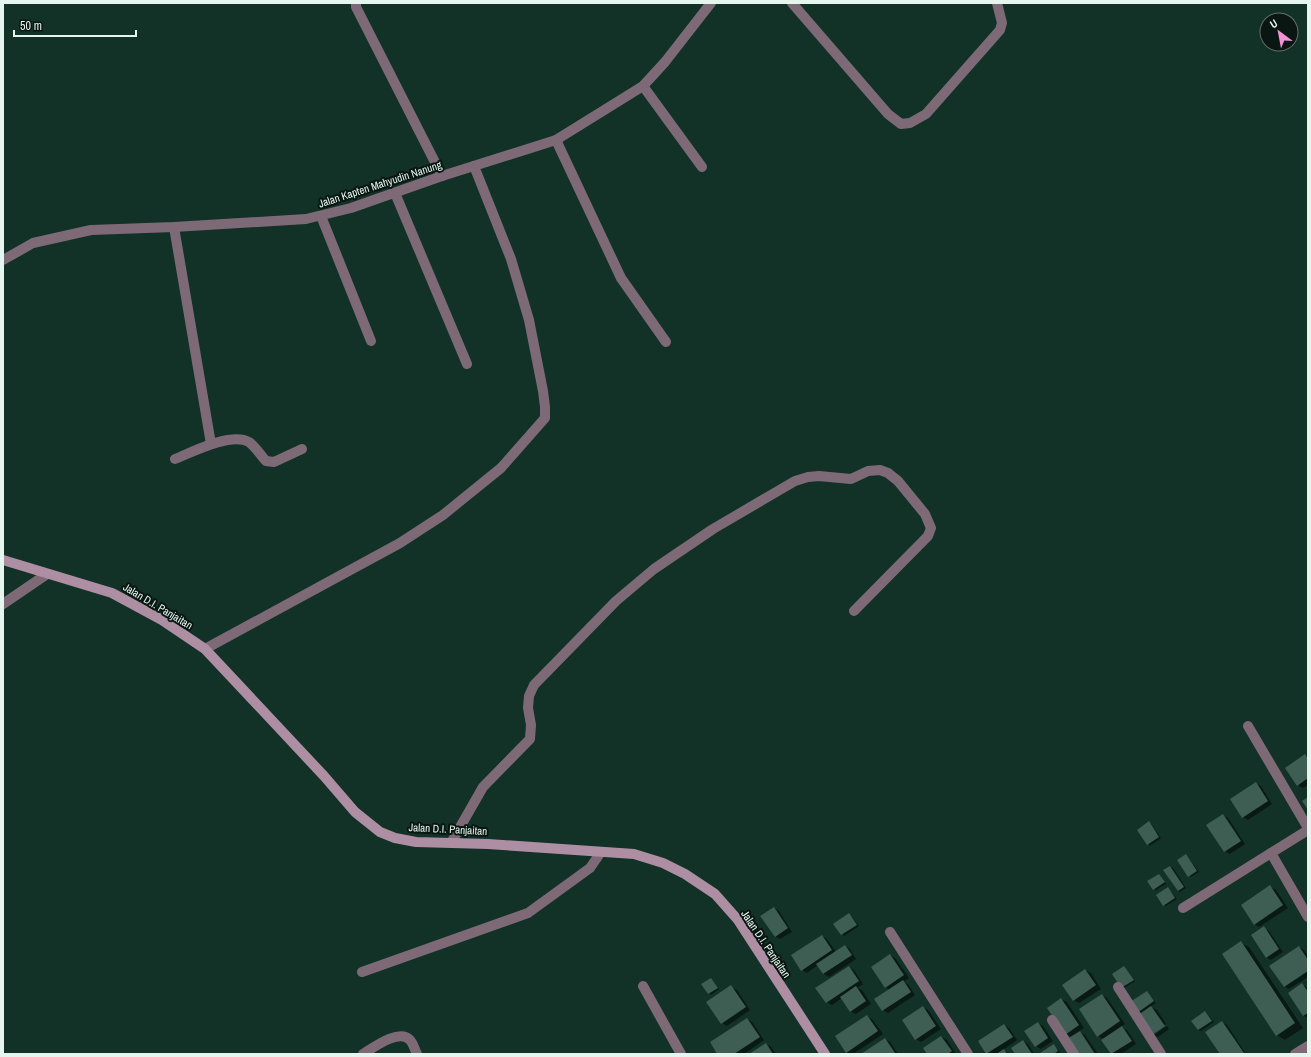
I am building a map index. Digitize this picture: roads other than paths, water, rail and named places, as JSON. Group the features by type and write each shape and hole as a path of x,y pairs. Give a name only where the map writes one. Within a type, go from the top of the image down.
{"main road":[{"name":"Jalan D.I. Panjaitan","path":"3,560 112,593 162,620 205,649 324,776 355,812 380,832 395,838 416,842 488,844 634,854 663,863 685,874 715,894 738,920 824,1054"}],"street":[{"path":"356,3 356,7 442,176"},
{"name":"Jalan Kapten Mahyudin Nanung","path":"3,260 34,244 91,230 174,227 306,219 321,216 351,208 442,176 556,140 643,86 665,62 711,3"},
{"path":"792,3 888,114 901,124 910,123 926,114 1000,30 1002,23 997,3"},
{"path":"643,86 702,168"},
{"path":"556,140 621,278 666,342"},
{"path":"205,649 400,543 443,515 501,468 545,418 543,391 529,320 511,259 474,166"},
{"path":"395,193 467,364"},
{"path":"321,216 371,341"},
{"path":"174,227 211,444"},
{"path":"175,459 211,444 237,439 249,442 266,461 274,462 302,449"},
{"path":"451,843 483,787 530,739 531,725 528,708 529,696 534,685 616,601 654,569 713,529 795,481 808,477 819,476 851,479 868,471 880,470 888,473 898,481 925,514 931,528 928,536 854,611"},
{"path":"3,604 47,574"},
{"path":"1183,908 1308,829 1248,726"},
{"path":"362,972 528,913 590,868 602,852"},
{"path":"1271,852 1308,917"},
{"path":"890,932 968,1054"},
{"path":"643,986 681,1054"},
{"path":"1118,987 1161,1054"},
{"path":"1052,1020 1074,1054"},
{"path":"363,1054 380,1043 394,1037 405,1036 410,1040 418,1054"},
{"path":"1295,1054 1308,1046"}]}
